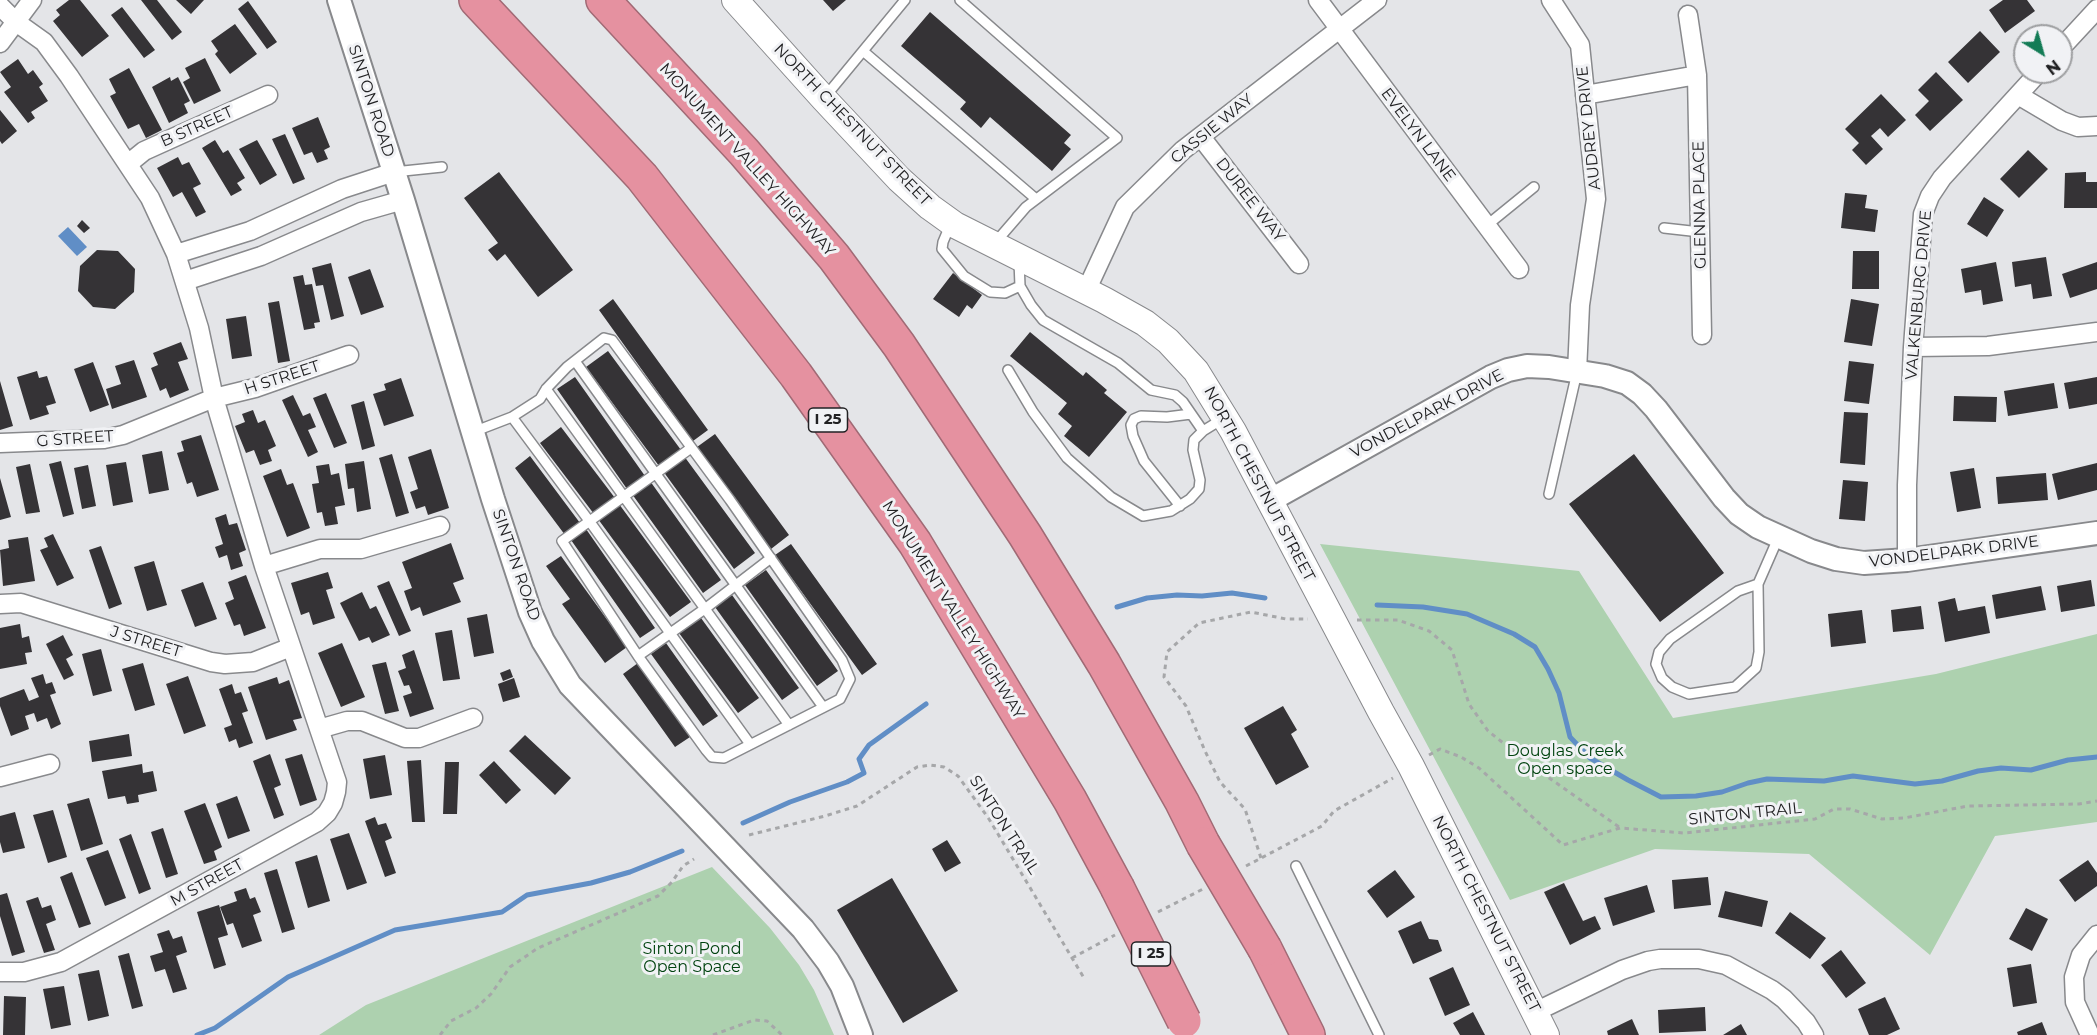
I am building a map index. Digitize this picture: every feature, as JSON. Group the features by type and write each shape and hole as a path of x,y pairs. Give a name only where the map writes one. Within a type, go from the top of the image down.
{"highway":[{"name":"MONUMENT VALLEY HIGHWAY","path":"476,0 642,177 796,375 915,543 1070,800 1117,886 1188,1028"},
{"name":"MONUMENT VALLEY HIGHWAY","path":"603,0 744,152 834,257 899,345 1025,535 1104,664 1182,802 1203,844 1265,949 1308,1035"}],"main road":[{"name":"NORTH CHESTNUT STREET","path":"735,0 824,99 909,189 930,207 951,222 993,245 1145,323 1168,341 1196,371 1226,417 1411,766 1541,1024"}],"street":[{"path":"0,43 32,0"},
{"name":"SINTON ROAD","path":"339,0 530,612 543,641 570,685 802,929 828,962 842,986 861,1035"},
{"name":"EVELYN LANE","path":"1317,0 1519,269"},
{"name":"CASSIE WAY","path":"1086,291 1125,207 1183,150 1377,0"},
{"name":"AUDREY DRIVE","path":"1551,0 1580,45 1596,199 1580,305 1577,372"},
{"name":"M STREET","path":"0,6 16,22 44,42 150,198 176,254 199,328 214,398 264,566 337,782 333,803 327,813 317,822 61,962 24,972 0,972"},
{"path":"2073,35 2097,9"},
{"name":"GLENNA PLACE","path":"1688,15 1697,75 1702,335"},
{"path":"1585,95 1697,75"},
{"name":"VALKENBURG DRIVE","path":"1907,560 1907,485 1913,346 1923,214 1930,196 1942,178 2028,84"},
{"name":"B STREET","path":"128,164 144,151 268,95"},
{"path":"2018,95 2061,121 2078,127 2097,126"},
{"name":"DUREE WAY","path":"1201,136 1299,264"},
{"path":"176,254 250,231 342,189 394,172"},
{"path":"185,281 261,256 361,212 403,200"},
{"path":"1913,346 1988,346 2097,332"},
{"name":"H STREET","path":"214,398 255,388 349,355"},
{"name":"VONDELPARK DRIVE","path":"1269,501 1491,377 1527,366 1605,376 1627,383 1642,394 1656,409 1724,498 1739,514 1779,537 1836,559 1864,563 1907,560 2097,533"},
{"name":"G STREET","path":"0,442 104,439 123,435 214,398"},
{"path":"264,566 320,549 361,549 440,526"},
{"name":"J STREET","path":"0,604 21,603 211,662 225,664 253,662 291,647"},
{"path":"319,729 348,721 362,721 405,738 419,738 472,718"},
{"path":"0,777 50,764"},
{"path":"2090,1035 2075,1002 2074,977 2081,954 2097,935"},
{"path":"1541,1024 1622,970 1660,958 1699,959 1726,965 1772,990 1806,1022 1814,1035"}],"lane":[{"path":"824,99 905,0"},
{"path":"960,0 1117,138 1026,207 993,245"},
{"path":"863,51 1036,199"},
{"path":"394,172 442,167"},
{"path":"1486,226 1534,187"},
{"path":"951,222 942,249 964,276 990,292 1005,293 1020,286"},
{"path":"1664,228 1700,232"},
{"path":"1018,257 1020,286 1043,320 1119,363 1151,390 1175,395 1203,431"},
{"path":"473,432 512,417 540,399 546,389 574,361 604,338 612,340 691,448 771,558 848,670 850,679 840,699 724,758 712,757 638,656 562,541 691,448"},
{"path":"574,361 823,707"},
{"path":"1008,370 1033,412 1067,458 1111,497 1143,516 1171,511 1190,500 1199,489 1200,480 1193,450 1194,440 1203,431 1226,417"},
{"path":"1549,494 1577,372"},
{"path":"546,389 789,725"},
{"path":"1180,506 1144,461 1132,436 1131,425 1134,419 1141,416 1167,417 1191,414"},
{"path":"512,417 750,744"},
{"path":"1758,584 1738,591 1670,639 1659,652 1656,664 1662,678 1671,687 1689,694 1735,687 1756,668 1759,652 1758,584 1779,537"},
{"path":"638,656 771,558"},
{"path":"1296,866 1378,1035"}],"path":[{"path":"1261,858 1245,809 1220,782 1186,706 1164,677 1167,652 1199,623 1251,612 1286,619 1308,619"},
{"path":"1355,620 1398,620 1429,631 1452,650 1469,704 1488,731 1535,768 1620,828"},
{"name":"SINTON TRAIL","path":"1428,756 1440,749 1461,757 1563,845 1620,828 1684,833 1815,819 1834,809 1850,809 1882,819 1904,818 1968,807 2079,804 2097,801"},
{"name":"SINTON TRAIL","path":"749,835 857,806 917,767 930,765 944,767 958,776 989,819 1084,978"},
{"path":"440,1035 451,1021 476,1008 491,994 510,967 538,948 658,896 683,866 694,859"},
{"path":"714,1035 754,1020 767,1021 782,1035"}],"green space":[{"name":"Douglas Creek Open space","path":"1320,544 1579,571 1673,718 1936,674 2097,634 2097,822 1995,836 1930,955 1809,854 1655,849 1510,900"},
{"name":"Sinton Pond Open Space","path":"712,867 770,928 799,965 814,990 834,1035 319,1035 366,1005"}],"water":[{"path":"68,227 87,247 77,256 58,236"}],"building":[{"path":"69,0 80,0 109,36 82,57 53,21 60,15 56,10"},
{"path":"141,0 157,0 182,32 172,40"},
{"path":"176,0 204,0 191,14"},
{"path":"823,0 846,0 833,11"},
{"path":"2003,0 2027,0 2035,11 2017,24 2013,24 2013,27 2005,33 1989,10"},
{"path":"248,1 277,42 267,49 238,9"},
{"path":"122,7 155,50 144,58 111,15"},
{"path":"930,12 1071,135 1064,143 1071,149 1052,171 990,117 981,128 960,109 966,102 901,46"},
{"path":"235,24 257,54 230,74 215,54 218,51 211,41"},
{"path":"1980,31 2000,52 1968,83 1948,62"},
{"path":"205,58 221,91 194,104 183,82 190,78 185,68"},
{"path":"18,59 28,74 33,70 43,84 39,87 48,101 31,112 35,118 28,123 4,92 11,87 0,72"},
{"path":"129,68 162,130 146,138 139,124 128,129 110,96 116,93 109,79"},
{"path":"1936,72 1963,100 1930,131 1915,115 1929,101 1918,90"},
{"path":"170,77 171,81 178,77 190,101 184,104 188,113 169,123 152,87"},
{"path":"1881,94 1906,120 1888,137 1880,128 1871,136 1883,149 1866,165 1852,150 1859,143 1845,129"},
{"path":"0,110 17,131 2,144 0,141"},
{"path":"318,117 330,147 324,150 328,159 317,163 312,152 304,155 292,128"},
{"path":"285,134 305,179 293,184 272,139"},
{"path":"215,140 223,153 228,150 245,178 237,183 242,190 231,196 202,148"},
{"path":"257,140 277,175 260,185 239,149"},
{"path":"2028,150 2048,169 2019,198 2000,179"},
{"path":"178,157 182,165 189,162 201,184 193,188 206,212 196,217 182,192 173,197 157,168"},
{"path":"499,172 573,270 538,297 505,254 497,261 488,250 498,243 464,198"},
{"path":"2086,172 2086,182 2097,182 2097,208 2064,208 2065,173"},
{"path":"1845,193 1867,195 1865,208 1878,210 1875,232 1841,228"},
{"path":"1984,197 2004,210 1987,237 1967,224"},
{"path":"82,220 90,228 84,233 77,226"},
{"path":"97,250 118,251 135,269 134,292 115,309 93,307 78,291 80,266"},
{"path":"1853,251 1879,251 1879,289 1852,289"},
{"path":"2046,257 2052,296 2033,299 2031,284 2015,287 2012,262"},
{"path":"1996,262 2003,301 1983,305 1981,290 1965,293 1961,269"},
{"path":"2097,262 2097,289 2070,298 2062,274"},
{"path":"331,263 344,316 331,320 323,285 316,286 312,268"},
{"path":"370,269 384,307 361,315 348,277"},
{"path":"953,273 982,295 972,309 967,305 959,317 933,299"},
{"path":"303,275 305,285 312,284 320,322 314,323 315,328 304,330 293,277"},
{"path":"613,299 708,430 693,441 599,310"},
{"path":"1851,299 1879,304 1872,346 1844,342"},
{"path":"279,301 290,361 278,363 268,303"},
{"path":"246,316 252,356 232,359 226,319"},
{"path":"1030,332 1083,376 1086,372 1107,390 1104,393 1127,412 1089,457 1064,436 1072,426 1058,414 1067,403 1010,356"},
{"path":"181,342 188,359 178,362 189,390 170,398 166,388 160,391 151,368 158,365 153,353"},
{"path":"608,351 681,450 659,466 586,367"},
{"path":"134,360 147,397 112,409 106,389 121,384 115,366"},
{"path":"1849,361 1874,364 1869,404 1844,401"},
{"path":"93,362 109,405 90,412 74,369"},
{"path":"37,371 39,378 47,376 56,403 46,406 49,414 30,420 17,377"},
{"path":"575,377 645,476 627,489 557,389"},
{"path":"2097,377 2097,404 2069,409 2064,383"},
{"path":"401,378 414,416 384,426 373,394 386,390 384,384"},
{"path":"0,381 13,426 0,430"},
{"path":"2054,383 2058,408 2008,416 2004,391"},
{"path":"326,393 347,443 334,448 313,398"},
{"path":"293,395 303,416 310,413 316,427 308,430 318,452 308,457 282,400"},
{"path":"1954,396 1997,397 1996,422 1953,421"},
{"path":"364,401 375,446 362,450 351,405"},
{"path":"253,410 258,423 265,420 276,446 268,450 272,461 260,465 254,450 246,453 235,426 245,422 242,414"},
{"path":"1844,412 1868,413 1865,465 1840,463"},
{"path":"561,427 615,498 594,514 540,443"},
{"path":"715,434 789,535 771,549 697,447"},
{"path":"201,435 219,490 197,497 192,482 187,484 177,453 184,451 181,441"},
{"path":"431,449 449,508 428,515 425,506 416,509 410,492 418,489 408,457"},
{"path":"162,451 169,490 149,494 142,455"},
{"path":"392,454 409,513 396,517 379,458"},
{"path":"1634,454 1724,573 1660,622 1569,504"},
{"path":"530,456 580,523 565,535 515,468"},
{"path":"684,456 755,553 734,569 663,471"},
{"path":"61,461 74,514 63,517 49,464"},
{"path":"364,461 371,509 357,512 354,488 348,489 345,464"},
{"path":"126,462 133,502 113,506 106,465"},
{"path":"2097,463 2097,490 2058,500 2052,474"},
{"path":"30,464 40,512 26,514 16,467"},
{"path":"329,464 331,475 339,473 345,505 335,507 338,524 325,526 322,512 317,513 312,484 319,483 316,466"},
{"path":"88,465 96,506 82,509 74,468"},
{"path":"1974,468 1981,508 1957,512 1950,472"},
{"path":"281,469 287,485 293,483 310,528 287,537 263,476"},
{"path":"2046,473 2048,500 1998,504 1996,477"},
{"path":"0,478 11,517 0,520"},
{"path":"1843,480 1868,482 1865,521 1839,519"},
{"path":"650,481 721,580 703,593 632,494"},
{"path":"619,504 691,602 670,617 598,519"},
{"path":"226,514 229,525 237,523 246,550 239,553 243,566 231,570 227,555 219,558 215,547 223,544 215,518"},
{"path":"586,529 655,628 640,638 571,540"},
{"path":"53,534 74,578 57,586 40,550 48,547 44,538"},
{"path":"28,537 35,581 3,586 0,550 9,548 8,540"},
{"path":"451,543 464,579 453,583 461,602 423,616 420,607 411,611 404,591 412,588 402,562"},
{"path":"791,544 877,664 862,675 775,555"},
{"path":"101,546 122,604 109,609 89,550"},
{"path":"561,556 627,647 605,663 562,604 570,599 546,566"},
{"path":"154,561 167,605 147,611 134,567"},
{"path":"766,570 838,671 817,686 745,585"},
{"path":"328,572 333,588 326,590 335,618 313,625 309,612 301,615 291,583"},
{"path":"246,575 266,628 244,636 240,624 234,626 225,603 234,599 228,582"},
{"path":"2091,580 2095,606 2061,612 2057,586"},
{"path":"389,581 411,631 399,636 377,586"},
{"path":"203,582 217,619 195,627 181,590"},
{"path":"2041,586 2046,610 1996,619 1992,595"},
{"path":"362,592 370,609 376,606 390,635 372,643 369,637 359,641 340,603"},
{"path":"732,595 799,688 782,700 715,607"},
{"path":"1955,598 1958,611 1985,606 1990,633 1945,642 1938,602"},
{"path":"1921,606 1924,629 1893,632 1891,610"},
{"path":"1862,610 1866,643 1831,647 1828,614"},
{"path":"487,614 494,653 474,657 467,618"},
{"path":"701,618 759,698 738,713 679,633"},
{"path":"20,624 22,638 29,636 32,652 25,653 27,664 0,669 0,628"},
{"path":"452,630 460,679 443,681 435,633"},
{"path":"63,635 73,655 66,659 74,675 64,680 46,644"},
{"path":"342,643 365,697 341,707 318,653"},
{"path":"666,643 718,716 703,726 651,654"},
{"path":"101,649 112,691 93,696 82,654"},
{"path":"414,650 434,709 410,717 403,696 412,693 409,685 404,686 398,671 406,668 402,655"},
{"path":"386,662 399,711 385,714 372,665"},
{"path":"143,663 155,705 135,711 122,669"},
{"path":"638,663 690,737 675,747 623,674"},
{"path":"510,669 513,677 503,681 500,673"},
{"path":"43,674 46,684 52,682 56,693 50,695 61,724 51,729 47,718 37,722 34,713 25,716 29,729 11,736 0,706 0,698 24,689 29,701 39,697 31,678"},
{"path":"188,676 206,726 184,734 166,684"},
{"path":"277,677 279,684 289,680 302,718 293,720 297,730 266,740 248,687"},
{"path":"514,678 520,697 503,702 498,684"},
{"path":"232,684 235,694 241,692 248,711 242,713 253,743 239,748 236,739 229,742 224,728 232,725 219,689"},
{"path":"1283,706 1297,730 1291,734 1309,767 1276,785 1244,728"},
{"path":"129,734 132,756 92,762 89,741"},
{"path":"525,735 571,778 555,795 509,751"},
{"path":"270,754 281,785 274,788 284,815 274,819 253,761"},
{"path":"302,754 317,800 300,806 285,759"},
{"path":"385,755 392,795 370,799 363,759"},
{"path":"421,760 425,822 412,822 407,761"},
{"path":"494,761 521,790 506,804 479,775"},
{"path":"445,762 459,762 457,814 443,814"},
{"path":"142,764 143,773 153,771 157,791 138,795 139,802 127,804 125,796 108,799 102,771"},
{"path":"237,796 250,831 228,839 216,804"},
{"path":"89,798 103,844 81,851 67,804"},
{"path":"205,803 222,847 214,851 217,860 204,864 184,811"},
{"path":"53,810 67,857 48,863 33,815"},
{"path":"15,812 25,848 3,853 0,842 0,816"},
{"path":"375,817 378,825 386,823 392,838 385,841 396,873 385,877 365,821"},
{"path":"163,828 178,874 166,878 151,832"},
{"path":"349,833 367,883 347,890 330,839"},
{"path":"131,834 151,889 139,894 119,839"},
{"path":"947,840 961,863 945,872 932,849"},
{"path":"108,850 126,898 105,906 86,858"},
{"path":"317,855 330,901 308,908 295,862"},
{"path":"2088,860 2097,873 2097,886 2075,902 2059,880"},
{"path":"277,869 295,929 282,933 264,873"},
{"path":"1395,870 1415,897 1387,918 1367,891"},
{"path":"72,872 91,924 79,928 60,877"},
{"path":"1708,877 1711,905 1674,909 1672,880"},
{"path":"892,878 958,991 903,1023 837,910"},
{"path":"1564,883 1583,921 1595,916 1601,929 1570,945 1544,892"},
{"path":"1647,885 1655,912 1613,926 1604,898"},
{"path":"246,888 250,899 255,897 261,912 253,915 262,941 242,948 233,923 227,925 220,907 237,901 234,892"},
{"path":"1725,891 1768,901 1762,927 1718,917"},
{"path":"7,893 25,952 12,956 0,916 0,895"},
{"path":"38,897 42,908 51,905 56,920 46,924 55,950 44,953 26,901"},
{"path":"219,905 228,935 218,938 226,965 214,969 197,912"},
{"path":"2026,908 2048,919 2032,951 2009,939"},
{"path":"1790,912 1826,938 1810,959 1775,933"},
{"path":"1421,921 1429,939 1438,940 1442,951 1413,964 1398,931"},
{"path":"169,930 173,939 182,936 187,952 176,956 187,989 173,993 165,969 155,972 150,956 163,952 157,934"},
{"path":"1841,950 1866,983 1846,998 1821,965"},
{"path":"129,953 143,1006 132,1009 118,956"},
{"path":"2031,964 2037,1003 2013,1007 2007,968"},
{"path":"1453,967 1470,1005 1445,1016 1429,978"},
{"path":"99,970 109,1016 88,1021 78,974"},
{"path":"64,986 71,1025 51,1029 43,989"},
{"path":"4,996 26,997 25,1035 3,1035"},
{"path":"1885,997 1900,1029 1887,1035 1869,1035 1858,1009"},
{"path":"1705,1007 1706,1031 1659,1033 1658,1010"},
{"path":"1473,1012 1485,1035 1460,1035 1453,1023"},
{"path":"1632,1019 1639,1035 1608,1035 1607,1031"},
{"path":"2042,1022 2047,1035 2018,1035 2017,1032"},
{"path":"1741,1024 1747,1035 1723,1035"}],"waterway":[{"path":"1117,607 1147,598 1177,595 1202,596 1232,593 1265,598"},
{"path":"1377,605 1423,607 1467,614 1514,634 1535,647 1559,693 1570,737 1590,758 1661,797 1696,796 1722,792 1767,779 1824,781 1853,776 1915,784 1942,781 1978,771 2001,768 2031,770 2068,760 2097,757"},
{"path":"743,823 790,802 847,782 864,773 859,759 869,745 926,704"},
{"path":"197,1035 215,1028 288,977 395,930 502,912 527,895 591,883 630,872 682,851"}]}
